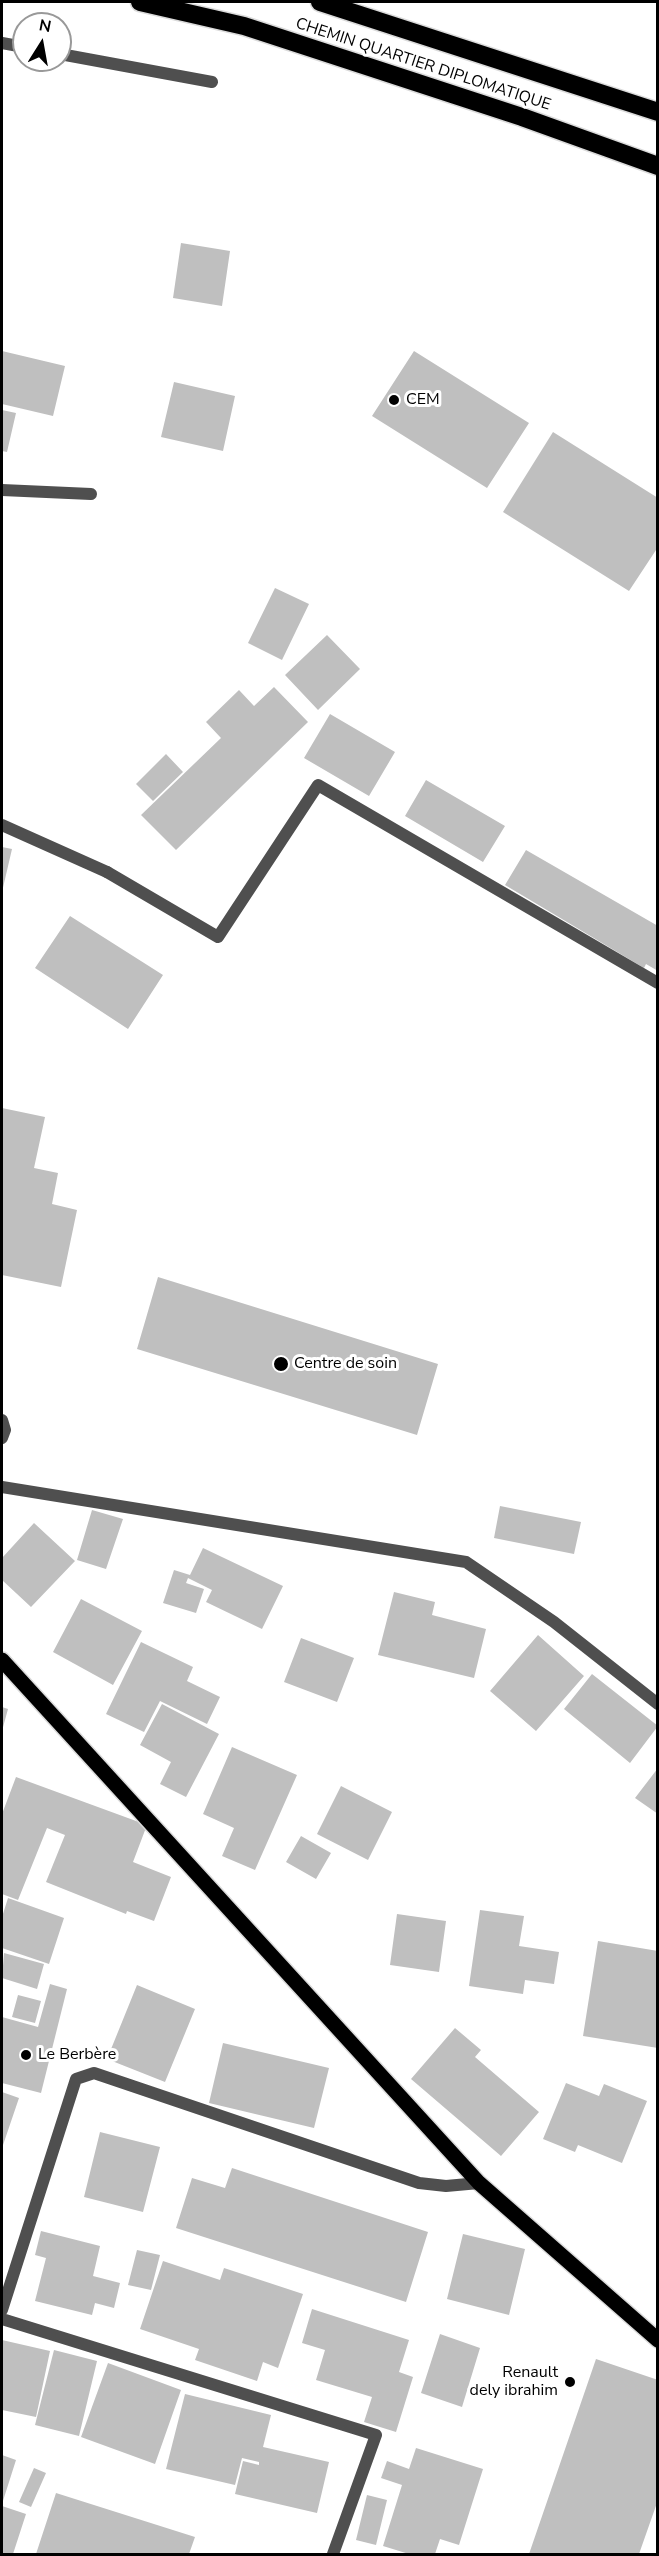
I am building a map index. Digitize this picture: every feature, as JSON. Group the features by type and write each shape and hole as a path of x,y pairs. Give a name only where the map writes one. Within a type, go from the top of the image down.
{"highway":[{"name":"CHEMIN QUARTIER DIPLOMATIQUE","path":"140,2 244,26 522,117 657,166"},
{"path":"320,2 657,112"}],"main road":[{"path":"2,1660 479,2183 657,2340"}],"street":[{"path":"72,56 212,82"},
{"path":"2,490 91,494"},
{"path":"2,825 107,872 219,937 318,784 657,983"},
{"path":"2,1420 5,1430 2,1438"},
{"path":"2,1487 466,1562 554,1622 657,1704"},
{"path":"2,2310 76,2079 94,2073 419,2183 446,2186 479,2183"},
{"path":"2,2319 376,2435 333,2554"}],"building":[{"path":"181,243 230,251 222,306 173,298"},
{"path":"2,351 65,366 53,416 2,404"},
{"path":"414,351 529,423 487,488 372,416"},
{"path":"174,382 235,396 223,451 161,437"},
{"path":"2,410 16,413 7,452 2,451"},
{"path":"553,432 658,498 658,547 629,591 503,512"},
{"path":"275,588 309,604 282,660 248,643"},
{"path":"327,635 360,669 318,710 285,675"},
{"path":"274,687 308,722 176,850 141,815 221,738 206,722 239,690 254,706"},
{"path":"330,714 395,752 369,796 304,758"},
{"path":"166,754 183,772 153,801 136,784"},
{"path":"426,780 505,826 483,862 405,816"},
{"path":"2,847 12,849 2,892"},
{"path":"526,850 658,926 658,971 646,964 644,968 505,885"},
{"path":"70,916 163,975 128,1029 35,968"},
{"path":"2,1108 45,1117 34,1168 58,1173 52,1204 77,1210 61,1287 2,1275"},
{"path":"158,1277 438,1364 417,1435 137,1349"},
{"path":"500,1506 581,1522 574,1554 494,1538"},
{"path":"92,1510 123,1519 106,1569 77,1560"},
{"path":"34,1523 75,1561 31,1607 2,1580 2,1558"},
{"path":"203,1548 283,1586 262,1629 206,1602 212,1590 188,1578 186,1583 204,1589 196,1613 163,1603 174,1570 190,1575"},
{"path":"394,1592 435,1602 432,1615 486,1629 474,1678 378,1655"},
{"path":"81,1599 142,1631 113,1685 53,1652"},
{"path":"538,1635 584,1676 536,1731 490,1691"},
{"path":"301,1638 354,1658 337,1702 284,1682"},
{"path":"141,1642 193,1667 187,1681 220,1697 207,1724 160,1701 144,1732 106,1714"},
{"path":"592,1674 658,1726 630,1763 564,1709"},
{"path":"162,1704 219,1734 186,1797 160,1784 171,1762 140,1745"},
{"path":"2,1707 8,1709 2,1731"},
{"path":"232,1747 297,1775 255,1870 222,1856 234,1828 203,1814"},
{"path":"658,1768 658,1814 635,1798"},
{"path":"16,1777 147,1825 133,1862 171,1877 154,1921 127,1911 126,1914 46,1882 65,1835 47,1828 18,1900 2,1894 2,1814"},
{"path":"341,1786 392,1812 368,1860 317,1834"},
{"path":"301,1836 331,1853 316,1879 286,1862"},
{"path":"8,1898 64,1918 49,1964 2,1948 2,1917"},
{"path":"480,1910 524,1916 519,1946 559,1952 554,1984 525,1980 523,1994 469,1986"},
{"path":"397,1914 446,1921 439,1972 390,1965"},
{"path":"598,1941 658,1951 658,2048 583,2036"},
{"path":"4,1953 44,1964 37,1989 2,1978"},
{"name":"Le Berbère","path":"50,1984 67,1989 41,2093 2,2083 2,2017 38,2027"},
{"path":"137,1985 195,2009 165,2082 107,2059"},
{"path":"18,1995 41,2001 35,2023 12,2017"},
{"path":"455,2028 481,2050 475,2057 539,2112 501,2156 411,2079"},
{"path":"223,2043 329,2068 314,2128 209,2103"},
{"path":"566,2083 599,2096 604,2084 647,2101 622,2163 578,2145 575,2152 543,2139"},
{"path":"2,2092 19,2098 2,2148"},
{"path":"100,2132 160,2147 143,2212 84,2197"},
{"path":"232,2168 428,2232 406,2302 176,2228 192,2178 225,2188"},
{"path":"41,2231 100,2246 93,2276 120,2283 114,2308 95,2303 92,2315 35,2301 46,2258 35,2255"},
{"path":"463,2234 525,2249 509,2315 447,2299"},
{"path":"137,2250 160,2255 151,2290 128,2285"},
{"path":"163,2261 220,2280 224,2268 303,2294 278,2368 263,2362 257,2381 195,2360 199,2349 140,2329"},
{"path":"312,2309 409,2340 399,2372 413,2377 396,2432 364,2422 372,2397 316,2380 325,2350 302,2343"},
{"path":"440,2334 480,2348 462,2407 421,2393"},
{"path":"2,2340 50,2351 36,2417 2,2410"},
{"path":"54,2350 97,2361 79,2436 35,2425"},
{"path":"596,2359 658,2380 658,2500 639,2554 529,2554"},
{"path":"108,2363 181,2390 155,2464 81,2437"},
{"path":"185,2394 271,2415 263,2447 329,2462 317,2513 235,2494 243,2461 259,2465 259,2462 242,2458 235,2485 166,2469"},
{"path":"416,2448 483,2469 459,2545 440,2539 435,2554 409,2554 383,2546 402,2485 381,2478 387,2461 409,2469"},
{"path":"2,2455 16,2460 2,2504"},
{"path":"34,2468 46,2473 31,2507 19,2502"},
{"path":"56,2493 195,2537 189,2554 36,2554"},
{"path":"367,2495 387,2500 376,2545 356,2540"},
{"path":"2,2506 26,2514 13,2554 2,2554"}],"place":[{"name":"CEM","path":"394,400"},
{"name":"Centre de soin","path":"281,1364"},
{"name":"Le Berbère","path":"26,2055"},
{"name":"Renault dely ibrahim","path":"570,2382"}]}
